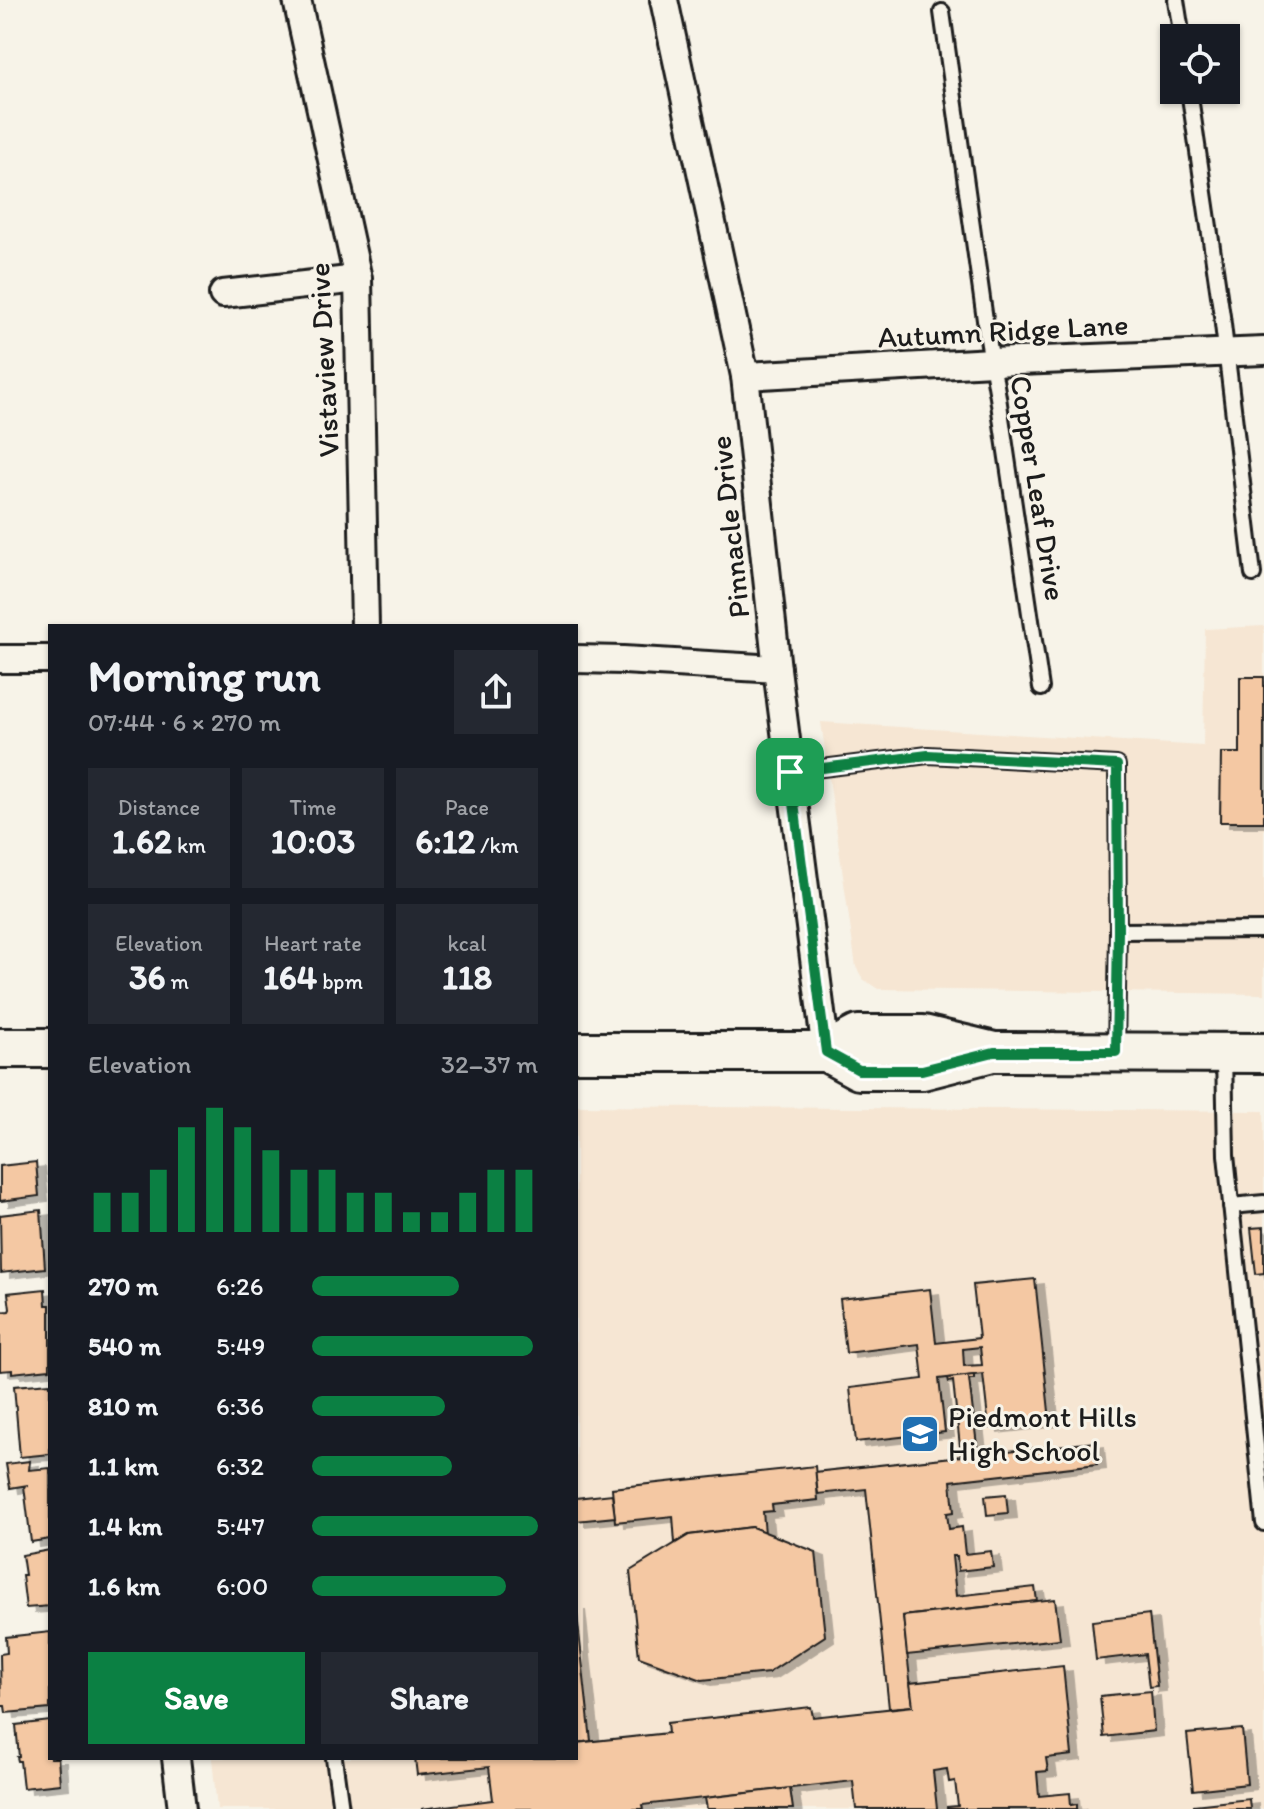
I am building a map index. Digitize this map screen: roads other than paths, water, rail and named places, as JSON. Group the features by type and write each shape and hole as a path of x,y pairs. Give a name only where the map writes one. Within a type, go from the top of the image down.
{"main road":[{"path":"578,1052 826,1052 858,1035 923,1035 994,1052 1264,1053"},
{"path":"0,1048 48,1048"}],"street":[{"name":"Vistaview Drive","path":"297,0 358,279 365,624"},
{"name":"Pinnacle Drive","path":"664,0 745,376 777,669 826,1052"},
{"path":"223,294 358,279"},
{"name":"Autumn Ridge Lane","path":"745,376 1264,351"},
{"path":"0,659 48,659"},
{"path":"578,659 777,669"},
{"path":"176,1760 182,1809"}],"lane":[{"path":"1176,0 1180,24"},
{"name":"Copper Leaf Drive","path":"942,12 1041,688"},
{"path":"1191,104 1227,353 1253,574"},
{"path":"790,772 928,755 1117,765 1116,1052"},
{"path":"1118,931 1264,930"},
{"path":"1224,1052 1226,1155 1264,1523"},
{"path":"1231,1206 1264,1203"},
{"path":"334,1760 341,1809"}],"place":[{"name":"Piedmont Hills High School","path":"920,1434"}]}
